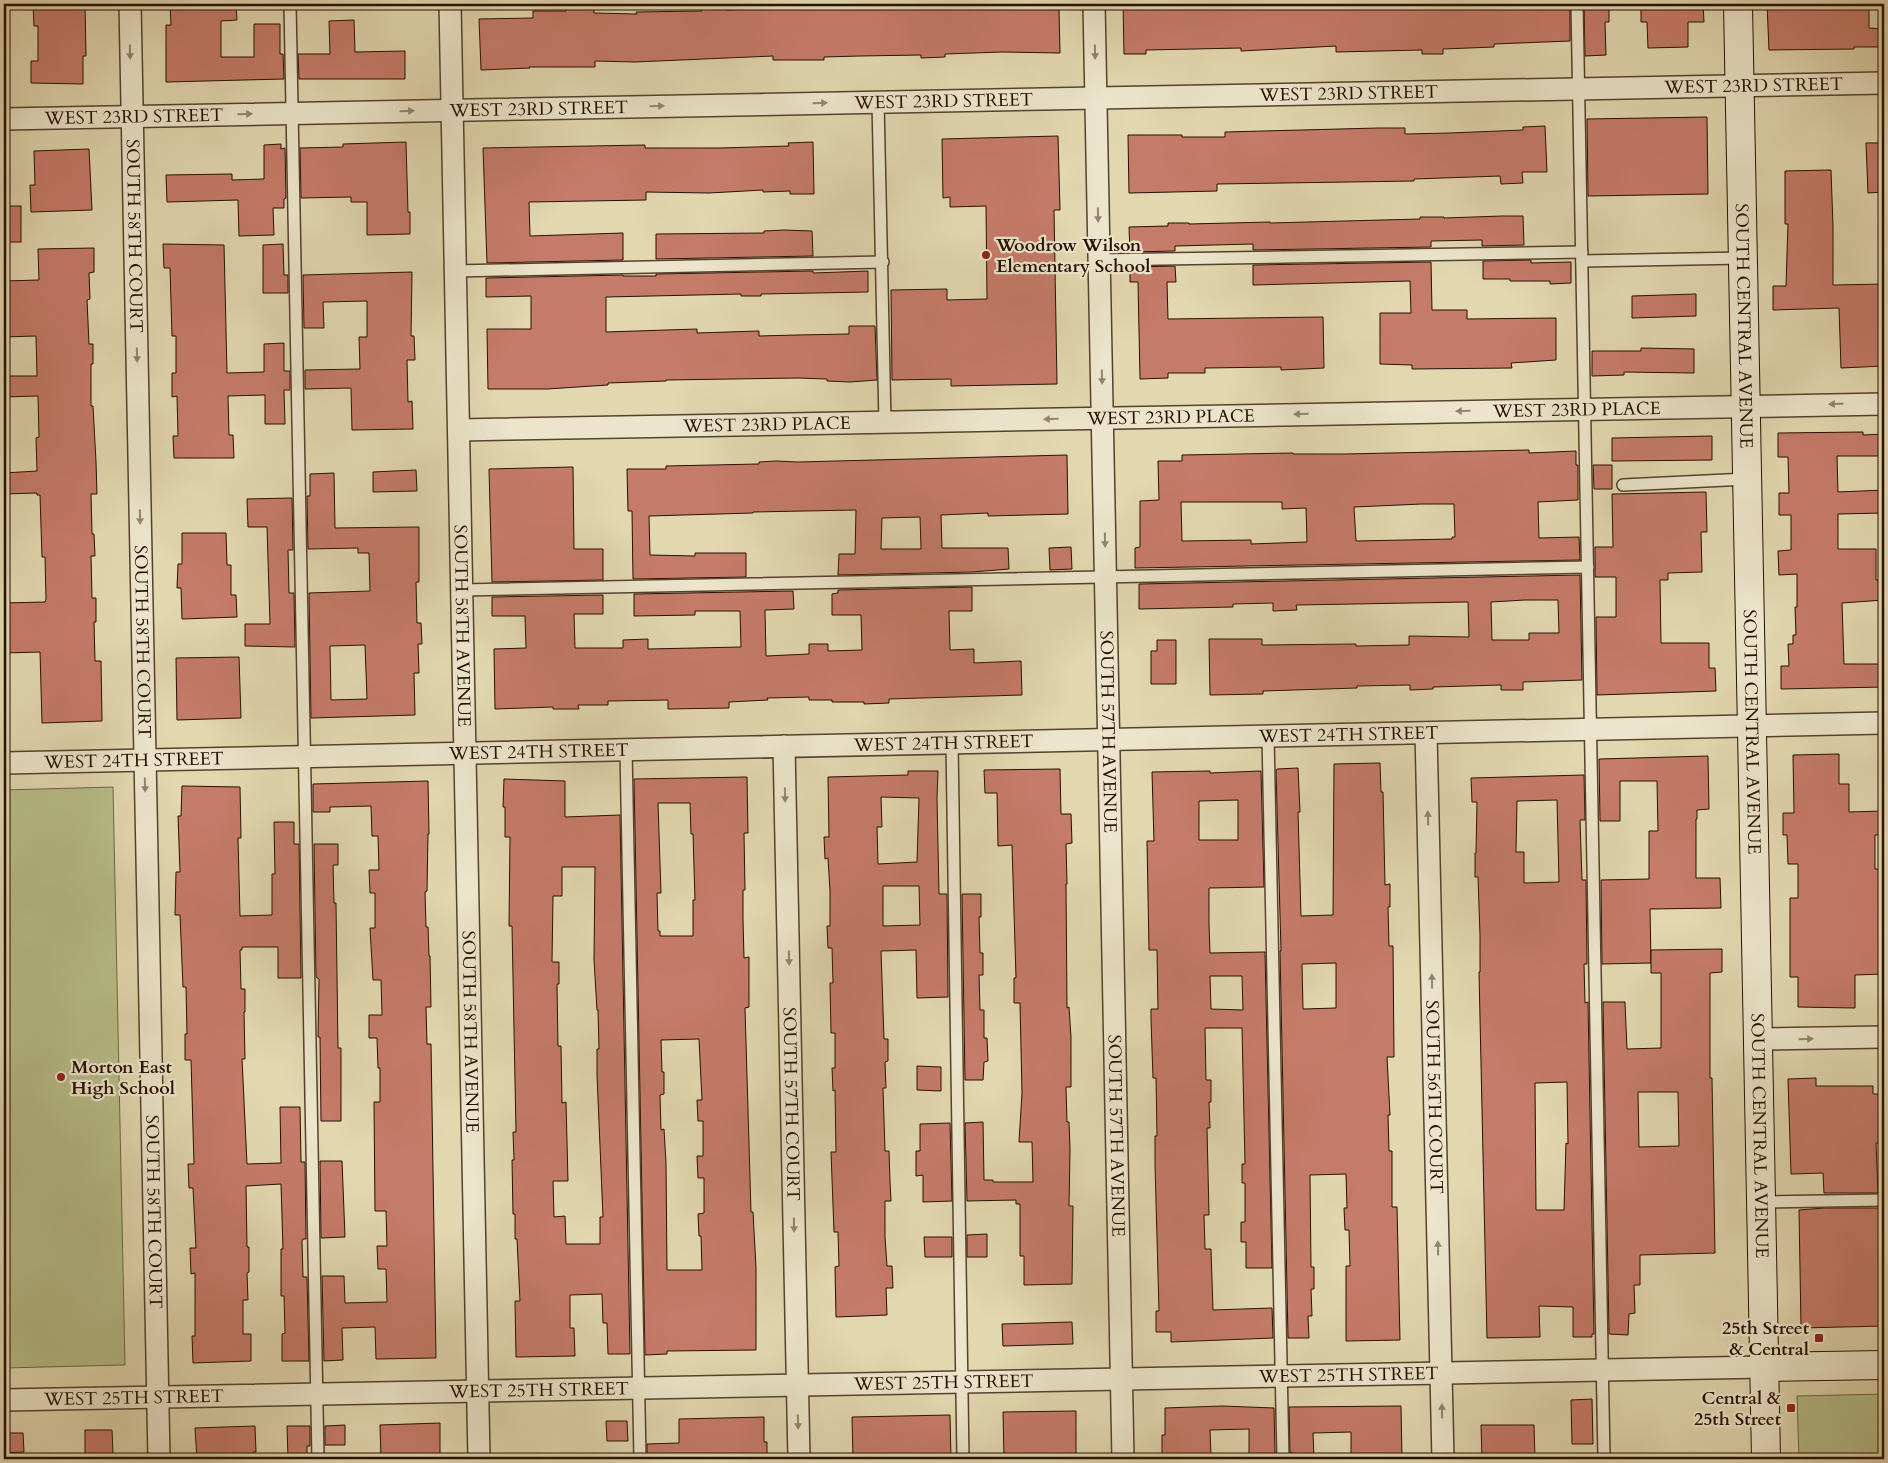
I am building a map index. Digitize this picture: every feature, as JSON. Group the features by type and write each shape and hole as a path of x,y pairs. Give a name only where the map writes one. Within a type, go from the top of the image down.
{"street":[{"name":"SOUTH 58TH COURT","path":"130,4 159,1459"},
{"name":"SOUTH 58TH AVENUE","path":"450,4 479,1459"},
{"name":"SOUTH 57TH AVENUE","path":"1094,4 1124,1459"},
{"name":"SOUTH CENTRAL AVENUE","path":"1738,4 1766,1459"},
{"name":"WEST 23RD STREET","path":"4,119 1884,83"},
{"name":"WEST 23RD PLACE","path":"459,430 1884,404"},
{"name":"WEST 24TH STREET","path":"4,763 1884,723"},
{"name":"SOUTH 56TH COURT","path":"1426,733 1443,1459"},
{"name":"SOUTH 57TH COURT","path":"784,746 799,1459"},
{"path":"1758,1039 1884,1037"},
{"name":"WEST 25TH STREET","path":"4,1400 1884,1365"}],"lane":[{"path":"290,4 318,1459"},
{"path":"1577,4 1604,1459"},
{"path":"878,102 886,422"},
{"path":"1099,260 1582,256 1743,258"},
{"path":"456,271 883,262"},
{"path":"1623,485 1747,479"},
{"path":"462,590 1588,567"},
{"path":"1268,736 1283,1459"},
{"path":"952,743 963,1459"},
{"path":"626,750 640,1459"},
{"path":"1761,1202 1884,1200"}],"green space":[{"name":"Morton East High School","path":"113,787 125,1365 4,1368 4,790"},
{"path":"1884,1394 1884,1459 1799,1459 1797,1396"}],"building":[{"path":"85,4 86,56 83,56 83,84 31,83 31,61 38,61 38,26 34,26 33,5"},
{"path":"170,4 236,4 237,20 221,21 221,57 254,57 254,24 280,24 280,54 283,54 284,79 166,82 166,25 171,25"},
{"path":"859,4 881,4 881,8 944,4 1033,4 1033,9 1059,9 1060,53 1002,52 945,54 945,57 921,58 921,55 824,57 824,60 773,60 773,56 635,62 595,61 595,67 529,67 481,70 479,19 533,18 533,11 566,11 566,7 594,6 594,13 637,14 636,12 702,11 702,6 727,6 727,10 773,8 772,5 794,5 794,8 859,7"},
{"path":"1123,4 1291,4 1291,9 1336,8 1336,4 1570,4 1570,41 1494,44 1494,47 1443,49 1443,54 1422,54 1422,50 1336,52 1336,46 1241,51 1241,48 1146,50 1146,54 1124,54"},
{"path":"1584,4 1609,4 1609,22 1605,22 1606,55 1585,56"},
{"path":"1641,4 1703,4 1704,22 1688,22 1688,47 1648,48 1647,22 1641,22"},
{"path":"1767,4 1869,4 1869,28 1884,29 1884,47 1769,50"},
{"path":"354,20 355,52 405,51 405,79 299,79 298,54 330,54 329,21"},
{"path":"1707,117 1708,194 1588,196 1587,119"},
{"path":"1545,126 1547,172 1522,172 1523,183 1501,184 1500,176 1414,179 1414,181 1217,184 1217,191 1129,193 1128,135 1225,137 1225,132 1378,128 1405,128 1405,134 1523,130 1523,127"},
{"path":"1058,136 1060,210 1054,210 1057,384 951,386 951,379 892,380 891,290 947,289 947,300 987,299 986,206 950,207 950,197 943,198 942,139"},
{"path":"406,142 410,234 367,235 367,202 351,202 351,197 301,198 300,148 343,147 343,144"},
{"path":"813,142 814,194 790,194 790,191 763,192 763,190 709,193 646,192 646,200 529,202 530,236 623,233 623,260 487,263 483,148 645,145 645,148 720,148 789,146 788,143"},
{"path":"1866,143 1884,143 1884,192 1868,193"},
{"path":"281,144 281,149 285,148 286,198 284,199 284,208 273,208 274,235 239,236 238,200 167,202 166,175 232,174 232,180 264,179 264,145"},
{"path":"89,149 92,210 31,212 30,185 35,185 34,151"},
{"path":"1831,170 1833,285 1884,284 1884,366 1841,368 1839,308 1773,310 1773,286 1786,286 1788,224 1785,224 1785,171"},
{"path":"4,206 21,206 21,242 4,242"},
{"path":"1523,216 1524,245 1482,246 1482,240 1431,241 1431,247 1253,250 1253,244 1175,246 1175,251 1130,252 1129,227 1168,226 1168,223 1270,223"},
{"path":"764,231 812,231 813,256 656,259 656,234 764,233"},
{"path":"163,244 224,245 227,373 264,372 264,344 284,343 284,371 290,371 290,390 284,390 285,424 265,424 265,395 228,396 229,435 233,435 234,458 174,458 173,436 178,436 177,396 172,397 172,373 176,373 176,336 172,336 170,268 164,268"},
{"path":"283,244 284,275 288,275 288,293 263,293 263,245"},
{"path":"94,248 94,272 89,273 90,299 87,300 89,344 93,344 91,406 93,406 97,494 91,494 92,534 94,534 95,556 91,556 92,598 96,598 96,622 94,622 95,661 101,661 102,721 42,723 40,652 4,653 4,603 45,602 46,599 45,557 42,557 40,495 37,495 37,493 4,494 4,473 37,471 36,438 39,437 38,396 4,397 4,376 37,376 36,336 4,337 4,281 39,280 38,249"},
{"path":"1531,260 1531,263 1571,262 1571,283 1550,284 1550,281 1483,279 1483,261"},
{"path":"1431,262 1432,310 1467,310 1467,319 1556,318 1556,360 1511,363 1512,368 1412,369 1412,365 1380,364 1380,313 1411,313 1410,281 1253,285 1253,265"},
{"path":"1175,266 1176,282 1167,282 1168,319 1323,317 1324,368 1281,370 1281,367 1205,368 1205,373 1168,373 1168,378 1140,379 1138,282 1130,282 1130,267"},
{"path":"813,271 813,273 868,271 868,292 761,294 761,296 741,296 741,294 606,297 606,332 697,329 697,333 759,331 759,336 849,334 849,326 875,326 877,380 850,382 798,378 666,380 547,389 488,389 487,329 531,329 531,296 486,297 486,278 656,276 656,274"},
{"path":"412,272 411,336 414,336 415,360 407,360 408,402 412,401 413,429 352,430 351,388 305,389 305,370 360,369 359,337 367,337 367,301 323,302 324,328 304,328 303,275"},
{"path":"1696,294 1696,316 1632,318 1632,296"},
{"path":"1641,348 1694,349 1694,373 1624,372 1624,375 1592,376 1592,351 1641,351"},
{"path":"1863,432 1863,435 1884,434 1884,456 1837,456 1838,492 1884,490 1884,513 1838,514 1838,549 1876,549 1876,580 1884,580 1884,600 1842,603 1844,664 1884,664 1884,687 1781,689 1781,666 1789,666 1788,644 1793,644 1793,635 1796,635 1797,574 1779,575 1778,551 1791,550 1791,515 1779,515 1779,493 1789,493 1788,457 1778,457 1778,433"},
{"path":"1712,436 1712,460 1612,461 1612,438"},
{"path":"1529,450 1529,453 1576,451 1578,500 1538,502 1539,538 1579,537 1580,560 1135,568 1135,548 1140,547 1140,501 1159,500 1158,461 1182,461 1182,455","holes":["1181,502 1282,502 1282,509 1306,508 1307,542 1251,544 1251,540 1182,541","1454,504 1455,537 1452,537 1452,539 1356,541 1354,507"]},
{"path":"1067,455 1068,514 988,516 988,513 941,515 942,548 1008,548 1009,569 972,572 838,575 839,554 855,554 856,510 649,516 650,555 695,556 695,553 746,553 746,577 633,579 632,511 628,511 627,469 666,469 666,466 759,464 759,462 776,461","holes":["920,517 921,549 881,549 882,518"]},
{"path":"1593,465 1612,465 1612,489 1594,489"},
{"path":"573,467 574,549 603,549 603,580 492,582 489,469"},
{"path":"416,470 417,491 373,492 373,472"},
{"path":"334,473 335,528 419,527 419,582 416,582 417,623 421,623 422,644 418,644 419,673 414,673 415,715 311,718 309,593 370,591 369,553 358,553 358,548 308,549 307,496 310,496 310,474","holes":["365,645 367,699 331,700 330,646"]},
{"path":"1706,492 1707,532 1701,532 1702,572 1668,573 1668,580 1660,580 1661,643 1709,643 1709,668 1715,668 1716,691 1597,695 1596,617 1616,617 1616,577 1595,577 1595,547 1613,547 1612,494"},
{"path":"292,498 293,550 288,550 289,593 294,593 295,647 245,646 245,624 270,624 267,527 248,527 247,499"},
{"path":"182,533 226,533 227,565 231,565 231,595 236,595 237,617 182,619 181,588 177,588 178,564 182,564"},
{"path":"1071,547 1072,569 1050,570 1049,548"},
{"path":"1580,575 1582,680 1523,682 1523,690 1501,690 1501,685 1433,687 1433,689 1410,690 1410,685 1263,691 1263,694 1210,695 1209,639 1262,639 1262,645 1356,644 1356,646 1409,645 1409,636 1469,637 1468,602 1296,605 1297,610 1273,611 1273,603 1233,604 1233,607 1139,609 1139,584","holes":["1558,600 1559,633 1529,633 1529,640 1492,640 1491,602"]},
{"path":"972,587 972,611 949,611 950,650 974,649 974,663 1021,661 1022,695 889,699 889,703 864,704 864,702 809,700 809,697 767,698 768,700 729,702 729,708 668,709 668,700 608,701 608,705 578,705 579,709 553,709 553,707 495,709 494,649 526,648 525,616 492,616 492,597 603,595 603,614 574,614 575,648 623,648 623,640 648,639 648,649 741,647 740,611 695,611 695,615 634,616 634,594 793,591 794,609 765,610 766,656 809,654 809,644 828,644 828,651 862,650 861,615 832,615 832,594 838,593 838,590"},
{"path":"1157,640 1176,640 1176,684 1151,684 1151,651 1157,651"},
{"path":"239,657 241,718 177,720 176,658"},
{"path":"1839,754 1839,784 1849,784 1849,812 1884,811 1884,835 1875,835 1875,869 1884,869 1884,974 1855,975 1855,1008 1798,1007 1798,977 1790,977 1790,898 1798,898 1798,864 1788,864 1787,835 1783,835 1783,813 1794,813 1793,755"},
{"path":"1708,756 1709,809 1697,810 1696,878 1720,878 1721,908 1650,909 1651,963 1602,964 1601,880 1649,879 1649,831 1658,831 1657,781 1620,781 1620,821 1600,821 1599,759"},
{"path":"1380,763 1381,792 1383,792 1385,885 1390,884 1390,907 1388,907 1389,946 1393,946 1394,1057 1387,1057 1390,1115 1388,1115 1389,1151 1392,1151 1392,1207 1397,1207 1400,1340 1346,1341 1346,1266 1350,1266 1349,1230 1345,1230 1344,1208 1347,1208 1346,1174 1310,1175 1311,1267 1314,1267 1314,1289 1311,1289 1312,1316 1308,1316 1309,1338 1288,1338 1276,771 1277,769 1298,768 1301,916 1333,915 1334,764","holes":["1336,963 1336,1008 1303,1009 1302,964"]},
{"path":"1060,769 1061,814 1071,814 1072,843 1066,844 1067,1008 1069,1007 1071,1037 1071,1087 1066,1087 1070,1149 1069,1206 1073,1206 1072,1284 1024,1285 1024,1256 1020,1256 1020,1204 1016,1204 1016,1200 967,1201 965,1123 983,1122 984,1180 993,1180 993,1182 1033,1182 1032,1142 1019,1142 1022,1093 1020,1003 1014,1003 1014,978 1016,978 1012,845 998,846 997,793 985,793 984,770"},
{"path":"908,771 938,771 939,894 947,894 948,997 917,998 916,950 881,951 884,1039 888,1039 888,1061 885,1062 886,1088 883,1088 885,1151 889,1151 891,1201 885,1201 885,1237 887,1266 892,1266 893,1288 886,1288 887,1315 836,1317 835,1267 839,1266 838,1232 834,1232 831,1152 836,1152 835,1090 833,1091 832,1068 835,1068 835,1033 831,1033 830,983 833,983 832,948 828,948 827,926 830,926 830,891 828,858 825,859 824,837 829,837 828,777 908,775","holes":["881,797 919,798 917,862 878,864 877,827 882,827","883,886 919,886 920,925 883,926"]},
{"path":"1210,771 1210,773 1261,771 1264,887 1209,888 1209,924 1210,953 1265,952 1272,1268 1246,1268 1246,1242 1241,1242 1241,1222 1245,1222 1245,1183 1242,1183 1242,1164 1245,1164 1242,1028 1205,1028 1206,1080 1211,1080 1211,1102 1209,1102 1210,1128 1207,1128 1209,1215 1204,1215 1205,1249 1211,1249 1213,1310 1272,1308 1273,1338 1171,1342 1171,1332 1156,1332 1156,1311 1159,1311 1155,1165 1155,1136 1157,1136 1156,1078 1153,1078 1151,1009 1158,1009 1157,950 1149,950 1147,841 1154,841 1152,772","holes":["1238,800 1238,840 1199,840 1199,801","1210,976 1242,976 1243,1010 1211,1009"]},
{"path":"1584,775 1585,820 1580,820 1582,880 1586,880 1587,964 1584,964 1585,1003 1588,1002 1594,1334 1592,1334 1592,1337 1573,1337 1573,1307 1539,1306 1540,1337 1487,1338 1479,972 1480,935 1478,877 1475,877 1477,802 1472,802 1471,778","holes":["1557,800 1559,882 1524,883 1524,852 1516,852 1517,801","1567,1082 1568,1144 1566,1143 1564,1210 1536,1210 1535,1083"]},
{"path":"747,777 748,833 744,833 745,890 743,890 743,920 744,958 749,957 749,1007 745,1008 751,1212 753,1212 756,1268 756,1350 667,1351 667,1354 645,1355 634,779","holes":["658,803 690,803 695,900 693,900 693,936 660,936 660,931 658,931 657,893 661,893","699,1039 702,1100 697,1100 698,1121 703,1121 703,1156 697,1156 698,1178 704,1178 704,1213 698,1214 702,1270 667,1270 666,1163 664,1129 661,1130 660,1095 664,1094 661,1040"]},
{"path":"504,779 565,781 565,817 620,815 630,1354 608,1354 607,1323 603,1323 602,1294 570,1295 570,1328 574,1328 575,1356 516,1357 515,1301 520,1301 515,1214 513,1214 513,1132 516,1132 512,926 509,926 510,837 505,837 505,807 503,807","holes":["562,867 595,867 594,960 598,1010 599,1049 597,1049 597,1075 603,1217 600,1217 600,1244 566,1244 565,1216 554,1217 553,1181 568,1181 566,1102 562,1103 561,1046 558,1046 557,984 559,984 559,962 552,962 553,896 562,896"]},
{"path":"428,781 429,834 427,891 425,892 426,927 428,927 430,956 431,1007 426,1007 427,1044 431,1044 436,1358 376,1359 375,1327 342,1328 343,1360 324,1361 322,1276 344,1276 345,1303 387,1302 386,1269 378,1269 377,1246 387,1246 386,1211 375,1211 374,1102 380,1102 380,1068 378,1068 377,1038 369,1038 369,1015 382,1015 381,980 373,980 370,928 375,928 375,893 370,893 369,870 379,870 378,836 372,836 371,806 330,807 330,812 313,812 313,784"},
{"path":"182,786 240,787 241,838 238,838 240,916 272,915 272,874 275,874 274,822 294,822 294,844 299,844 301,978 278,978 278,947 242,947 242,950 240,950 241,989 245,989 245,1059 242,1059 247,1164 281,1163 280,1107 300,1107 301,1162 305,1162 306,1239 302,1241 303,1277 307,1277 309,1361 282,1361 282,1334 285,1333 284,1296 281,1296 281,1249 283,1249 281,1184 246,1186 249,1272 247,1273 248,1300 243,1300 243,1334 251,1334 251,1361 193,1363 192,1336 195,1336 195,1273 191,1274 190,1248 196,1248 193,1188 189,1188 188,1164 194,1164 191,1060 185,1060 185,1034 187,1034 186,987 183,987 180,915 175,915 176,872 180,872 178,816 181,816"},
{"path":"314,844 338,844 338,865 333,865 334,903 336,903 338,1048 341,1048 341,1121 321,1121 320,1037 318,1037 319,979 316,977"},
{"path":"962,894 981,894 981,917 979,917 980,953 983,953 983,975 979,975 980,1010 984,1010 984,1038 987,1038 988,1061 984,1062 983,1080 965,1080"},
{"path":"1722,949 1722,972 1710,973 1710,1078 1712,1078 1715,1253 1640,1255 1640,1285 1634,1285 1635,1313 1629,1314 1628,1335 1609,1334 1603,1002 1625,1002 1627,1049 1661,1048 1661,973 1651,973 1651,950","holes":["1638,1092 1678,1092 1679,1146 1639,1147"]},
{"path":"917,1066 941,1067 941,1091 917,1090"},
{"path":"1816,1078 1816,1086 1873,1086 1873,1094 1884,1094 1884,1143 1876,1143 1878,1193 1824,1193 1823,1173 1791,1174 1788,1079"},
{"path":"950,1123 952,1201 923,1202 923,1175 916,1176 916,1151 920,1151 920,1124"},
{"path":"320,1161 342,1161 345,1237 321,1238"},
{"path":"1884,1208 1884,1326 1801,1328 1799,1210"},
{"path":"987,1234 987,1257 967,1257 967,1235"},
{"path":"924,1237 952,1237 952,1257 925,1257"},
{"path":"1072,1322 1073,1344 1003,1346 1002,1324"},
{"path":"1592,1399 1593,1444 1572,1444 1571,1400"},
{"path":"1222,1406 1274,1408 1275,1454 1249,1455 1249,1429 1210,1430 1211,1456 1162,1457 1162,1435 1165,1435 1165,1408"},
{"path":"1401,1406 1402,1459 1351,1459 1351,1432 1313,1433 1314,1459 1293,1459 1293,1453 1290,1453 1289,1407"},
{"path":"1076,1411 1076,1459 1004,1459 1003,1412"},
{"path":"950,1415 951,1459 853,1459 852,1417"},
{"path":"764,1417 764,1442 767,1442 767,1459 647,1459 647,1444 679,1443 679,1419"},
{"path":"606,1421 627,1421 628,1441 607,1441"},
{"path":"440,1423 440,1459 381,1459 380,1425"},
{"path":"345,1425 345,1445 325,1445 325,1426"},
{"path":"1481,1425 1534,1425 1535,1459 1482,1459"},
{"path":"255,1426 256,1452 253,1452 253,1459 197,1459 195,1428"},
{"path":"287,1426 310,1426 310,1446 307,1446 307,1459 288,1459"},
{"path":"85,1430 112,1430 113,1454 85,1455"},
{"path":"4,1433 23,1433 24,1452 4,1453"}],"place":[{"name":"Woodrow Wilson Elementary School","path":"986,255"},
{"name":"Morton East High School","path":"61,1077"},
{"name":"25th Street & Central","path":"1819,1338"},
{"name":"Central & 25th Street","path":"1791,1408"}]}
